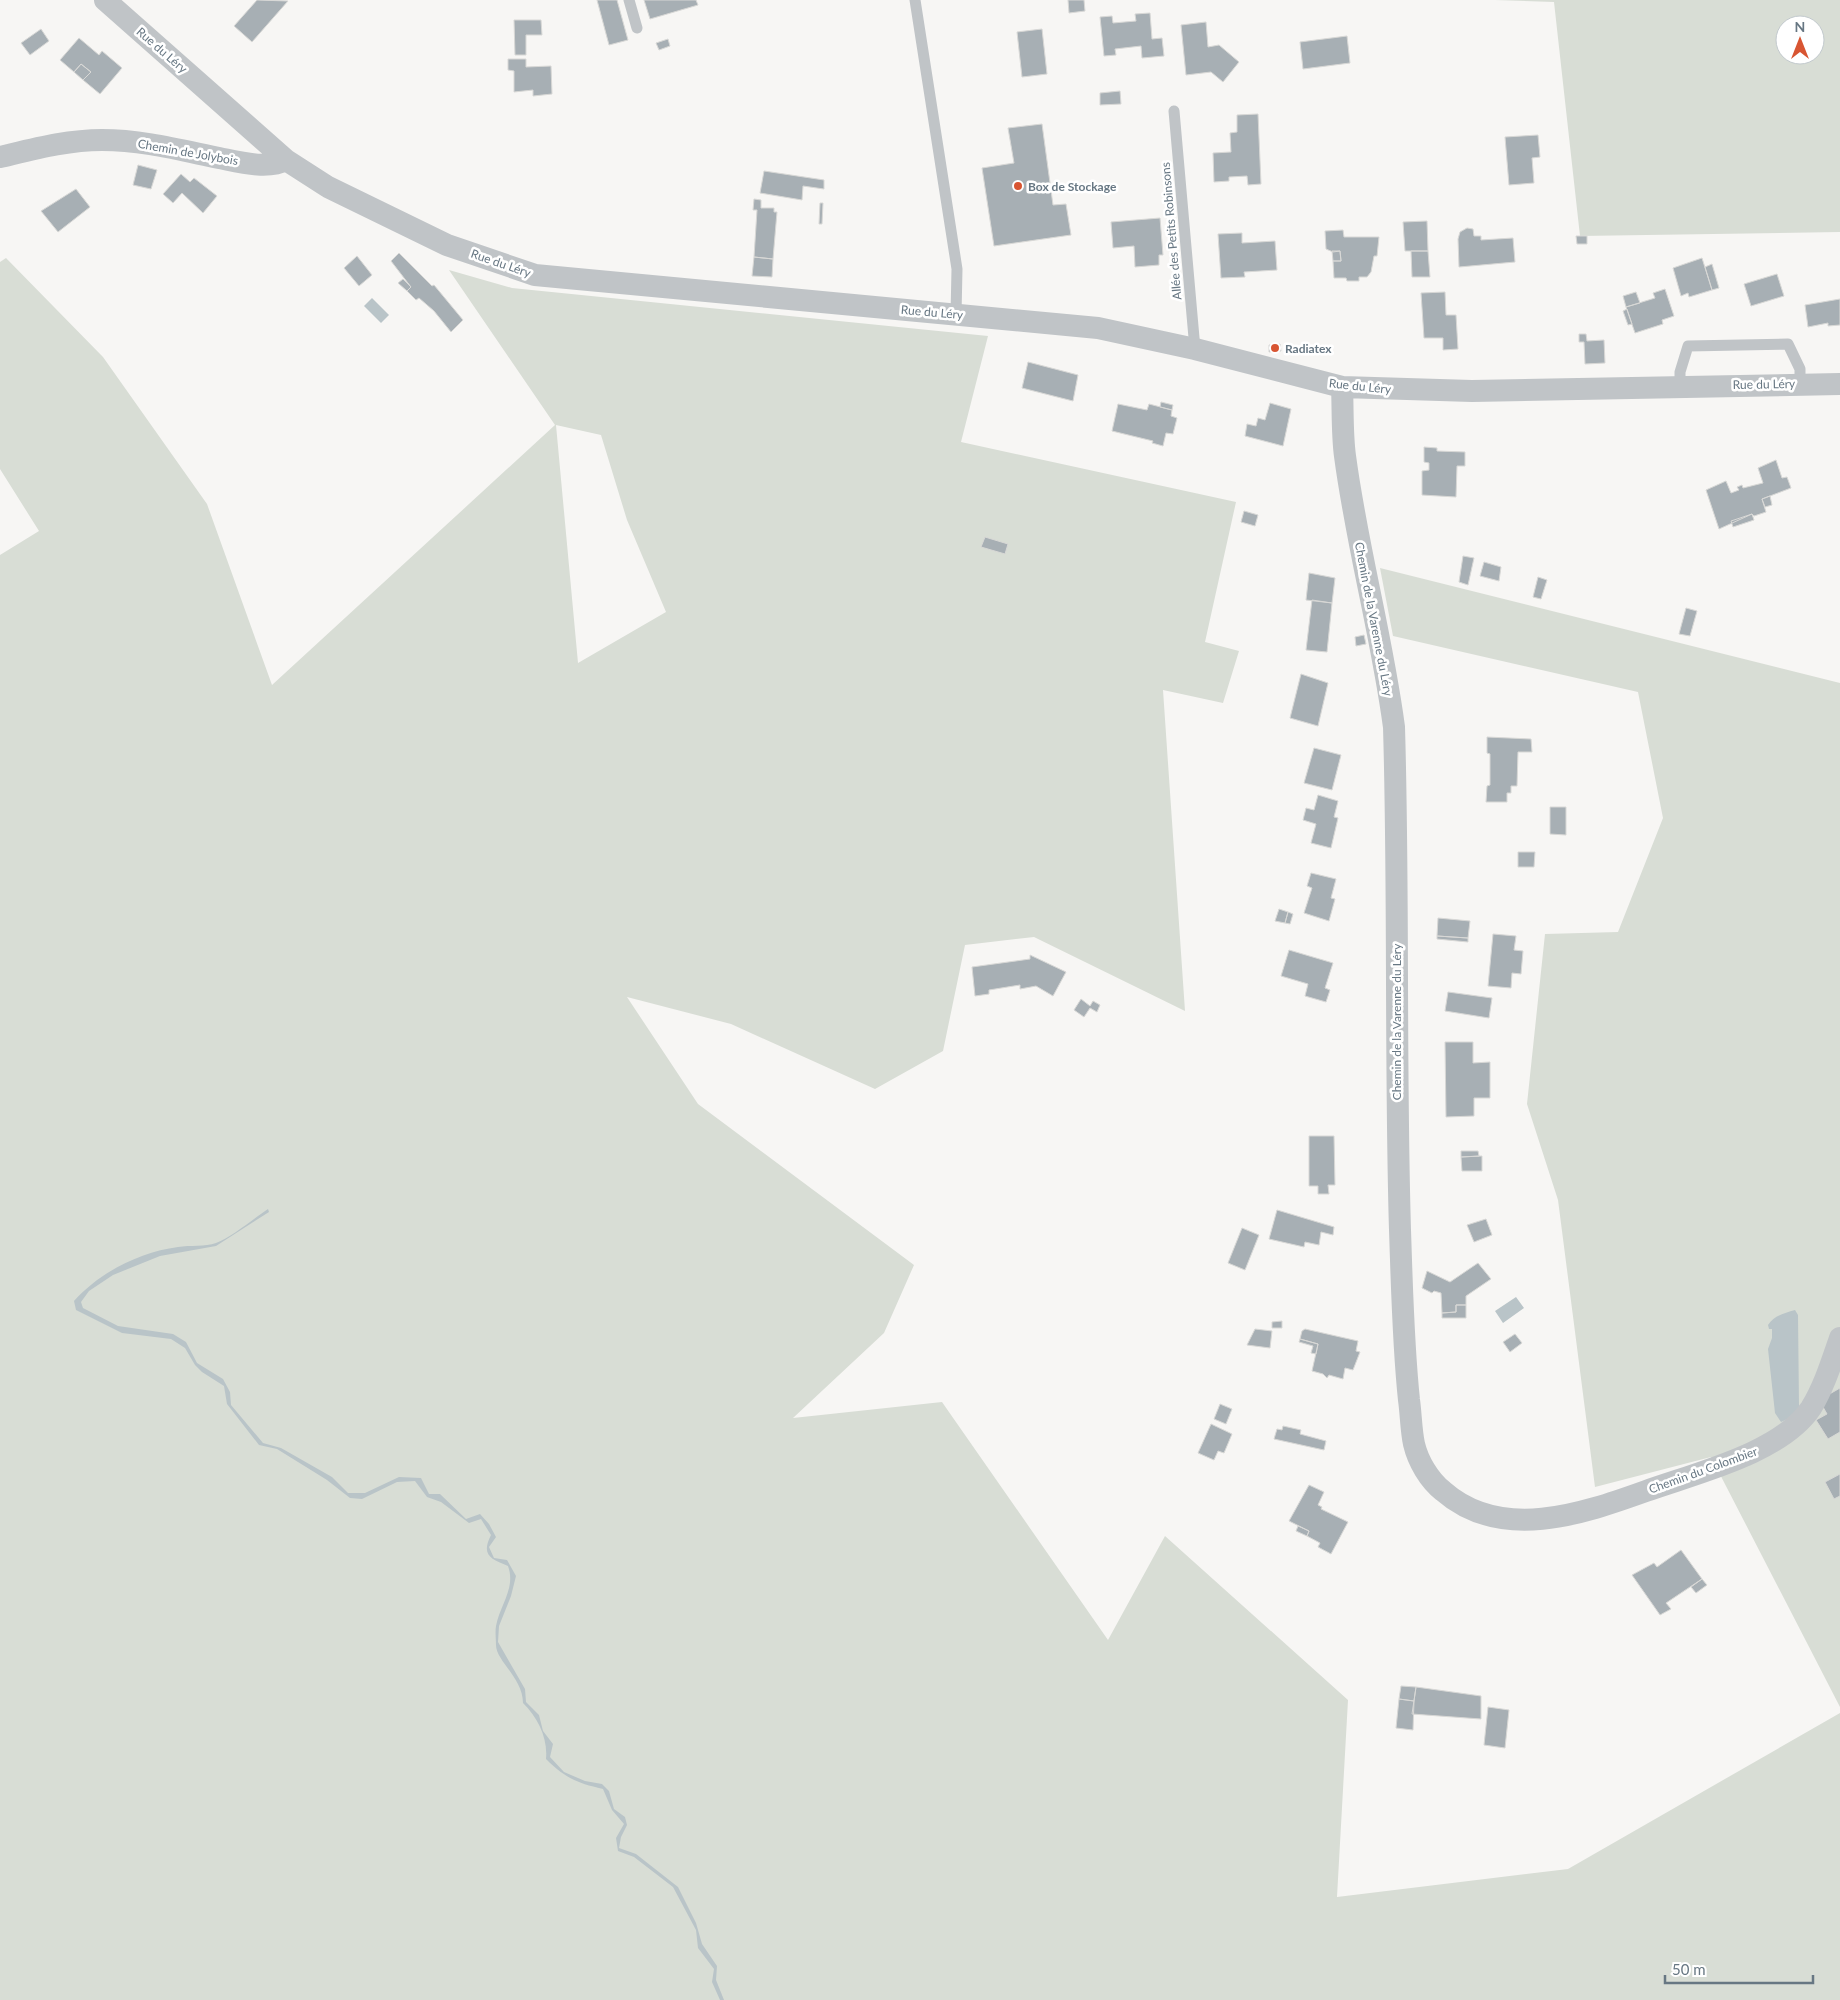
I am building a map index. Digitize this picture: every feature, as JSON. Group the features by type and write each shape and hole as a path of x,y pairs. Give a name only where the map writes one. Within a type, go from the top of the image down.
{"street":[{"name":"Rue du Léry","path":"105,0 286,160 328,187 447,245 535,274 1098,328 1195,349 1342,387 1472,390 1800,383 1840,384"},
{"name":"Chemin de Jolybois","path":"0,157 57,144 101,140 146,143 239,162 278,165 286,160"},
{"name":"Chemin de la Varenne du Léry","path":"1342,387 1346,463 1360,554 1388,679 1394,727 1397,1121 1404,1354 1414,1444 1423,1469 1442,1491 1466,1507 1496,1519 1546,1519 1596,1509"},
{"name":"Chemin du Colombier","path":"1596,1509 1762,1449 1792,1430 1811,1407 1830,1369 1840,1338"}],"lane":[{"path":"629,0 637,28"},
{"path":"915,0 957,269 956,315"},
{"name":"Allée des Petits Robinsons","path":"1174,111 1195,349"},
{"path":"1680,386 1680,372 1688,346 1788,344 1800,369 1800,383"}],"shaded area":[{"path":"1495,0 1840,0 1840,232 1580,236 1554,2"},
{"path":"6,258 103,357 207,504 272,685 555,425 449,270 512,288 988,336 961,442 1236,502 1205,642 1239,651 1223,703 1163,690 1185,1011 1034,937 965,945 943,1051 875,1089 731,1024 627,997 698,1104 914,1265 884,1333 793,1418 942,1402 1108,1640 1165,1536 1348,1700 1337,1897 1568,1869 1840,1713 1840,2000 0,2000 0,555 39,531 0,469 0,262","holes":["556,425 601,435 627,520 666,612 578,663"]},
{"path":"372,298 389,315 381,323 364,306"},
{"path":"1380,568 1840,683 1840,1707 1711,1457 1595,1487 1558,1200 1527,1104 1545,934 1618,932 1663,818 1638,692 1393,636"},
{"path":"268,1209 269,1212 216,1246 160,1256 113,1275 89,1291 81,1302 83,1308 118,1326 173,1334 186,1342 197,1363 223,1379 230,1392 231,1405 263,1443 281,1448 332,1477 348,1493 365,1493 399,1477 421,1478 429,1494 440,1494 466,1519 480,1514 489,1524 496,1537 489,1547 494,1558 507,1560 516,1576 511,1596 499,1626 498,1642 525,1689 526,1702 539,1715 543,1731 553,1744 550,1757 564,1772 585,1781 602,1784 609,1791 614,1809 625,1817 627,1825 621,1837 619,1848 636,1854 678,1887 696,1923 702,1944 717,1966 716,1980 724,2000 720,2000 712,1982 714,1969 698,1948 696,1930 673,1887 634,1857 618,1851 616,1838 624,1824 612,1810 603,1789 572,1779 559,1771 546,1759 544,1736 541,1729 523,1703 519,1686 497,1651 496,1626 509,1589 510,1574 508,1566 496,1561 487,1552 491,1535 481,1519 469,1523 441,1502 427,1497 415,1481 397,1482 362,1499 350,1498 327,1480 277,1449 259,1445 227,1404 224,1386 202,1372 195,1365 185,1348 171,1339 122,1333 76,1310 74,1301 108,1272 149,1253 183,1246 216,1243 236,1232"},
{"path":"1516,1297 1524,1308 1503,1323 1495,1311"},
{"path":"1795,1310 1798,1315 1799,1407 1796,1415 1781,1422 1775,1413 1768,1349 1772,1338 1772,1329 1769,1329 1768,1325 1776,1317"}],"building":[{"path":"257,0 288,1 252,42 234,26"},
{"path":"597,0 617,0 628,40 609,45"},
{"path":"644,0 696,0 698,5 650,19"},
{"path":"1068,0 1084,0 1085,11 1069,13"},
{"path":"1150,13 1152,39 1162,38 1164,56 1142,58 1141,46 1115,49 1116,55 1104,56 1100,17 1112,16 1113,23 1136,21 1135,14"},
{"path":"514,20 541,20 542,35 526,35 526,55 515,55"},
{"path":"1206,22 1208,47 1219,45 1239,62 1223,82 1211,72 1186,75 1181,25"},
{"path":"41,29 49,41 30,55 21,43"},
{"path":"1042,29 1047,74 1022,77 1017,32"},
{"path":"1347,36 1350,63 1303,69 1300,42"},
{"path":"79,38 99,55 102,51 122,68 100,94 83,80 91,72 81,64 74,72 60,60"},
{"path":"668,39 670,46 659,50 656,43"},
{"path":"508,59 526,59 526,67 551,66 552,94 533,96 533,90 514,92 514,71 508,70"},
{"path":"81,64 91,72 83,80 74,72"},
{"path":"1120,91 1121,104 1100,105 1100,93"},
{"path":"1258,114 1261,184 1248,185 1247,176 1229,177 1229,181 1214,182 1213,153 1231,152 1230,133 1237,132 1237,115"},
{"name":"Box de Stockage","path":"1042,124 1053,205 1066,204 1071,235 994,246 982,168 1014,163 1008,128"},
{"path":"1538,135 1540,157 1532,158 1534,183 1509,185 1505,137"},
{"path":"138,165 157,170 151,189 133,185"},
{"path":"764,171 824,180 824,189 803,186 802,200 760,193"},
{"path":"181,174 190,182 194,178 217,196 203,213 182,193 173,203 163,194"},
{"path":"76,189 90,207 58,232 41,211"},
{"path":"754,199 761,200 761,208 774,208 774,212 777,212 773,259 754,257 757,210 753,210"},
{"path":"820,203 823,203 822,224 819,224"},
{"path":"1160,218 1163,255 1159,255 1159,265 1135,267 1134,246 1113,248 1111,222"},
{"path":"1427,221 1428,251 1405,251 1403,222"},
{"path":"1467,228 1473,229 1474,236 1481,236 1481,240 1513,238 1515,262 1459,267 1458,239 1460,232"},
{"path":"1343,230 1344,237 1379,237 1377,256 1374,256 1371,272 1367,277 1359,277 1359,281 1334,278 1333,261 1341,261 1340,251 1333,252 1326,249 1325,231"},
{"path":"1242,233 1242,243 1275,241 1277,270 1244,272 1245,277 1221,278 1218,234"},
{"path":"1576,236 1587,236 1587,244 1577,244"},
{"path":"1332,251 1340,251 1341,261 1333,261"},
{"path":"1411,251 1428,251 1430,277 1412,277"},
{"path":"399,253 432,286 434,285 463,320 451,332 434,311 419,298 416,300 407,291 411,287 391,261"},
{"path":"357,256 372,275 359,286 344,268"},
{"path":"754,257 773,259 772,277 752,276"},
{"path":"1702,258 1712,290 1689,297 1688,293 1681,296 1673,268"},
{"path":"1712,264 1719,288 1712,290 1705,267"},
{"path":"1777,274 1784,296 1751,306 1744,284"},
{"path":"403,279 411,287 407,291 398,283"},
{"path":"1665,289 1674,316 1662,320 1663,324 1635,333 1626,307 1655,298 1653,293"},
{"path":"1445,292 1446,315 1456,315 1458,349 1443,350 1443,338 1424,338 1421,293"},
{"path":"1636,292 1640,303 1626,307 1623,296"},
{"path":"1840,299 1840,325 1828,326 1828,323 1808,327 1805,305"},
{"path":"1627,309 1632,324 1628,325 1623,311"},
{"path":"1579,334 1586,334 1587,341 1604,340 1605,363 1585,364 1584,342 1579,342"},
{"name":"Radiatex","path":"1280,344 1281,351 1269,352 1269,345"},
{"path":"1028,362 1078,375 1073,401 1022,388"},
{"path":"1161,402 1173,405 1172,410 1160,407"},
{"path":"1270,403 1291,409 1283,446 1245,436 1247,424 1256,426 1258,418 1265,420"},
{"path":"1118,404 1147,410 1149,404 1172,410 1171,416 1177,418 1173,434 1166,433 1163,446 1152,443 1153,441 1112,431"},
{"path":"1424,447 1437,448 1437,451 1465,452 1465,466 1457,466 1456,497 1422,495 1422,471 1429,470 1429,463 1424,462"},
{"path":"1776,460 1782,478 1787,477 1791,488 1762,499 1766,512 1754,516 1752,514 1719,529 1706,490 1726,481 1731,493 1739,490 1737,487 1742,485 1743,488 1763,483 1758,468"},
{"path":"1770,496 1772,505 1765,507 1762,499"},
{"path":"1244,511 1258,515 1255,526 1241,522"},
{"path":"1752,514 1754,520 1733,527 1731,521"},
{"path":"985,537 1008,544 1005,554 981,547"},
{"path":"1463,556 1474,558 1468,585 1459,582"},
{"path":"1484,562 1501,567 1499,581 1480,576"},
{"path":"1309,573 1335,578 1332,603 1306,600"},
{"path":"1538,577 1547,580 1541,599 1533,597"},
{"path":"1312,600 1332,603 1327,652 1306,650"},
{"path":"1686,608 1697,611 1690,636 1679,634"},
{"path":"1364,635 1366,644 1356,646 1355,637"},
{"path":"1301,674 1328,683 1318,726 1290,718"},
{"path":"1487,737 1531,739 1532,752 1518,752 1517,786 1511,786 1511,793 1507,793 1507,802 1486,802 1487,786 1490,785 1490,754 1487,753"},
{"path":"1314,748 1341,755 1332,790 1304,783"},
{"path":"1318,795 1338,801 1334,817 1338,818 1331,848 1311,843 1316,824 1303,820 1306,808 1314,810"},
{"path":"1550,807 1566,807 1566,835 1550,834"},
{"path":"1518,852 1535,852 1534,867 1518,867"},
{"path":"1311,873 1336,879 1331,898 1335,899 1329,921 1304,913 1312,888 1307,886"},
{"path":"1279,909 1288,912 1285,923 1275,921"},
{"path":"1288,912 1293,914 1290,924 1285,923"},
{"path":"1438,918 1470,921 1468,938 1437,936"},
{"path":"1493,934 1516,936 1514,950 1523,951 1521,974 1512,973 1511,988 1488,986"},
{"path":"1437,936 1468,938 1468,942 1437,939"},
{"path":"1289,950 1333,963 1325,988 1330,990 1326,1002 1305,996 1308,984 1281,976"},
{"path":"1030,955 1066,972 1053,996 1036,986 1020,989 1020,985 989,990 989,994 975,996 972,967 1030,959"},
{"path":"1448,992 1492,998 1489,1018 1445,1011"},
{"path":"1081,999 1090,1006 1093,1001 1100,1005 1097,1012 1090,1008 1084,1017 1074,1010"},
{"path":"1445,1042 1473,1042 1473,1063 1490,1062 1490,1098 1474,1098 1474,1116 1446,1117"},
{"path":"1309,1136 1334,1136 1335,1185 1328,1185 1329,1194 1318,1194 1318,1186 1309,1186"},
{"path":"1461,1151 1478,1151 1479,1156 1461,1157"},
{"path":"1482,1156 1482,1171 1462,1171 1461,1157"},
{"path":"1277,1210 1334,1227 1333,1235 1321,1232 1319,1245 1305,1242 1304,1247 1269,1239"},
{"path":"1486,1219 1492,1235 1474,1242 1467,1225"},
{"path":"1242,1228 1259,1235 1245,1270 1228,1263"},
{"path":"1478,1263 1491,1279 1466,1296 1466,1305 1456,1305 1456,1312 1442,1313 1441,1293 1434,1291 1432,1293 1422,1288 1427,1271 1450,1282"},
{"path":"1456,1305 1466,1305 1466,1318 1442,1318 1442,1313 1456,1312"},
{"path":"1282,1321 1282,1328 1272,1328 1272,1322"},
{"path":"1255,1329 1272,1331 1270,1348 1247,1345"},
{"path":"1305,1329 1358,1341 1356,1351 1360,1352 1353,1370 1345,1368 1343,1379 1329,1375 1327,1378 1323,1374 1312,1371 1318,1344 1300,1339 1302,1331"},
{"path":"1515,1334 1522,1343 1510,1352 1503,1342"},
{"path":"1300,1339 1318,1344 1316,1354 1311,1353 1313,1346 1299,1342"},
{"path":"1840,1388 1840,1432 1828,1439 1816,1420 1827,1414 1819,1400"},
{"path":"1220,1404 1232,1409 1226,1424 1214,1419"},
{"path":"1211,1424 1232,1434 1224,1453 1218,1451 1214,1460 1198,1453"},
{"path":"1283,1426 1301,1430 1300,1434 1326,1441 1324,1450 1274,1439 1277,1429 1282,1430"},
{"path":"1840,1474 1840,1496 1834,1499 1825,1482"},
{"path":"1309,1485 1324,1492 1318,1505 1322,1507 1321,1509 1348,1522 1331,1554 1318,1547 1320,1543 1307,1536 1309,1531 1289,1521"},
{"path":"1298,1526 1309,1531 1307,1536 1296,1531"},
{"path":"1681,1550 1702,1579 1666,1603 1671,1609 1660,1615 1632,1575 1654,1563 1657,1567"},
{"path":"1702,1579 1707,1585 1696,1593 1691,1587"},
{"path":"1401,1686 1416,1687 1414,1701 1399,1699"},
{"path":"1416,1687 1481,1696 1481,1719 1412,1714"},
{"path":"1399,1699 1414,1701 1413,1730 1396,1728"},
{"path":"1488,1707 1509,1710 1505,1748 1484,1745"}],"place":[{"name":"Box de Stockage","path":"1018,186"},
{"name":"Radiatex","path":"1275,348"}]}
